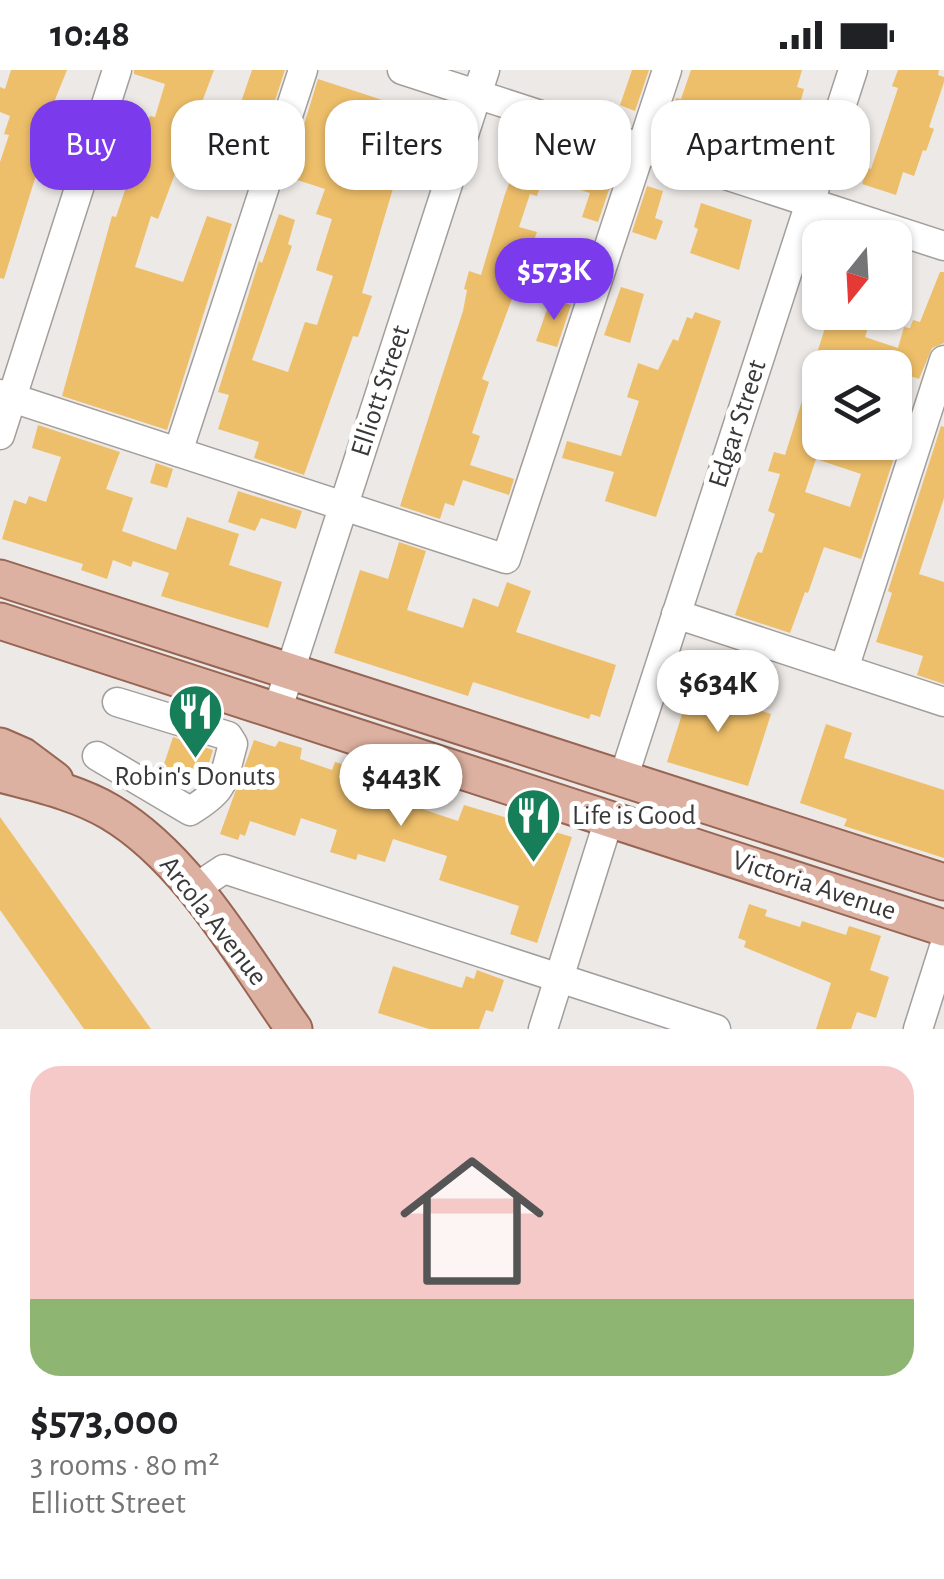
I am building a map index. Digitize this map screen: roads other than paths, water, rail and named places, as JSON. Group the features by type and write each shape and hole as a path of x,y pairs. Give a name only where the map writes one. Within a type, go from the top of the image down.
{"main road":[{"name":"Victoria Avenue","path":"0,578 944,882"},
{"name":"Victoria Avenue","path":"0,621 944,928"},
{"name":"Arcola Avenue","path":"0,746 22,756 72,793 111,812 163,853 194,889 294,1029"},
{"name":"Arcola Avenue","path":"0,774 72,793"}],"street":[{"path":"0,435 6,396 118,70"},
{"path":"178,452 302,70"},
{"path":"402,70 481,82 641,148 944,246"},
{"path":"6,396 506,559 667,70"},
{"name":"Edgar Street","path":"623,779 853,70"},
{"name":"Elliott Street","path":"277,711 481,82"},
{"path":"844,669 944,360"},
{"path":"676,614 944,702"},
{"path":"98,756 190,811 216,796 221,787 232,744 228,736 116,702"},
{"path":"543,1029 610,819"},
{"path":"194,889 224,869 716,1029"},
{"path":"918,1029 944,947"}],"place":[{"name":"Robin's Donuts","path":"195,760"},
{"name":"Life is Good","path":"533,865"}]}
